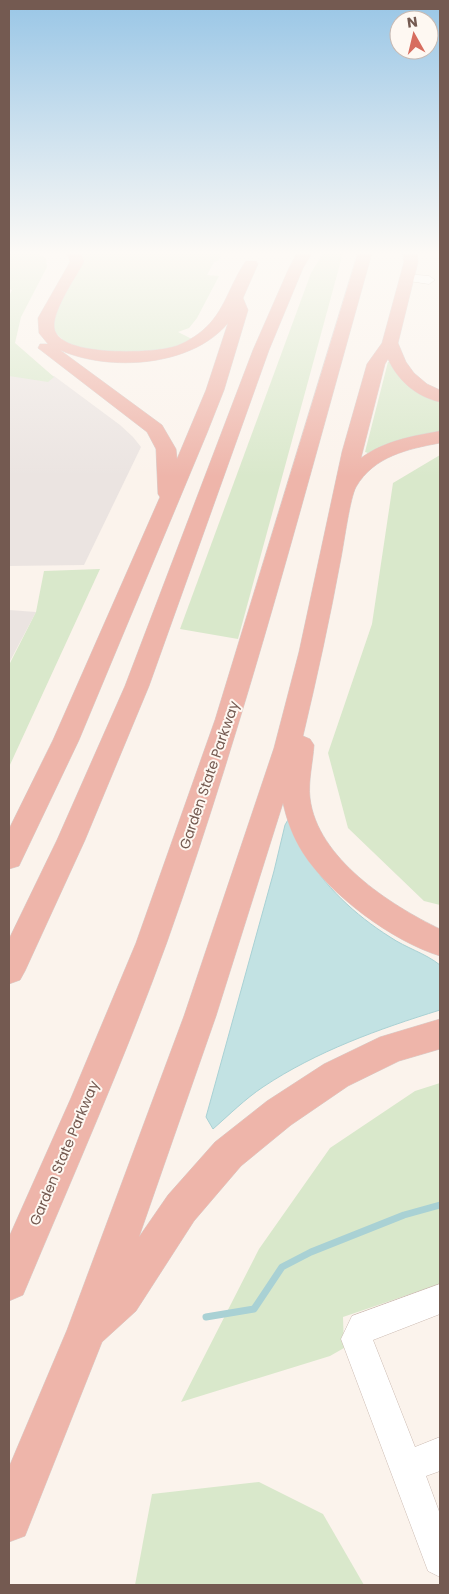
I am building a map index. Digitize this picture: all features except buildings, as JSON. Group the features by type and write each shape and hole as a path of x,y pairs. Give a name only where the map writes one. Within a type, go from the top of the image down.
{"highway":[{"path":"34,327 33,331 36,338 51,352 155,429 164,444 167,456 168,506"},
{"path":"47,327 54,339 82,352 127,357 177,350 196,342 215,327"},
{"path":"9,858 66,740 168,506 215,390 235,327"},
{"path":"9,971 71,840 137,686 271,327"},
{"name":"Garden State Parkway","path":"9,1280 88,1098 151,943 219,748 272,575 344,327"},
{"path":"9,1520 86,1332 200,1016 287,748 311,652 352,452 376,364 390,343 394,327"},
{"path":"390,343 395,360 407,377 423,389 440,397"},
{"path":"345,487 357,469 370,458 385,450 440,437"},
{"path":"311,652 296,784 296,801 304,826 333,870 361,896 395,921 440,943"},
{"path":"86,1332 122,1296 181,1208 236,1148 279,1113 336,1075 392,1048 440,1034"}],"lane":[{"path":"440,1299 363,1327 357,1339 440,1559"},
{"path":"405,1468 440,1454"}],"shaded area":[{"path":"9,372 54,376 120,425 141,447 84,565 9,566"},
{"path":"9,610 36,612 9,663"}],"green space":[{"path":"9,327 19,327 15,343 54,377 48,382 9,376"},
{"path":"52,327 189,327 178,332 192,339 173,348 141,354 87,351 64,341"},
{"path":"291,327 323,327 238,639 180,629"},
{"path":"388,362 391,362 432,398 440,401 440,434 396,442 368,453 365,452"},
{"path":"440,455 440,905 424,901 348,828 328,753 372,624 393,483"},
{"path":"100,569 9,767 9,665 36,612 44,571"},
{"path":"440,1083 440,1284 343,1317 344,1348 330,1356 181,1402 259,1249 330,1148 415,1091"},
{"path":"259,1482 323,1514 364,1585 135,1585 152,1494"}],"water":[{"path":"289,818 311,863 341,899 396,941 440,965 440,1010 371,1033 305,1062 256,1092 213,1129 206,1117 285,825"}],"waterway":[{"path":"206,1317 254,1309 282,1267 311,1252 404,1215 440,1205"}]}
